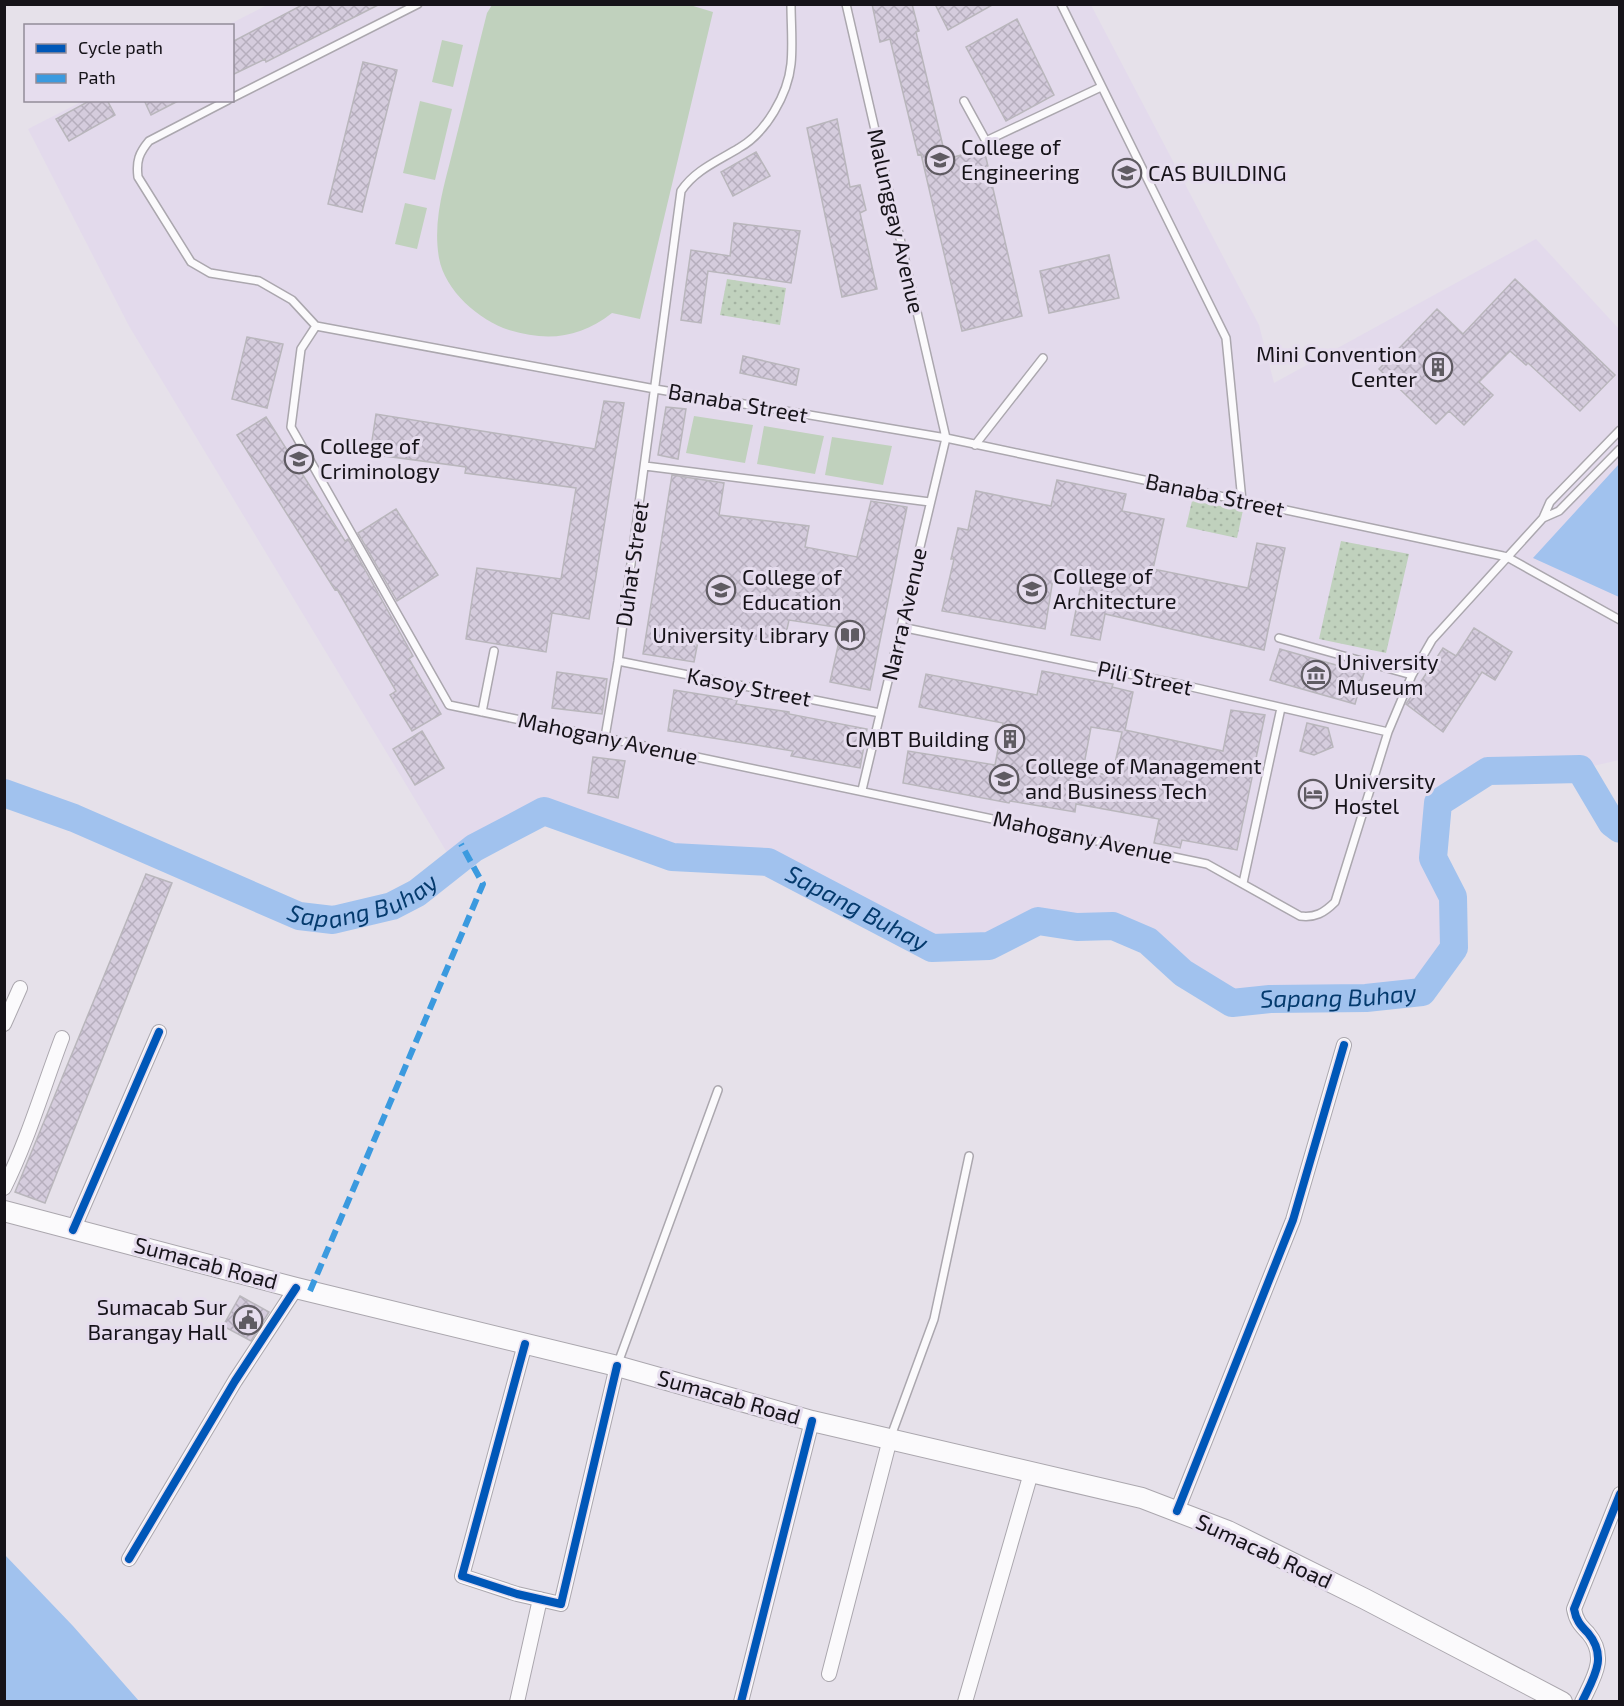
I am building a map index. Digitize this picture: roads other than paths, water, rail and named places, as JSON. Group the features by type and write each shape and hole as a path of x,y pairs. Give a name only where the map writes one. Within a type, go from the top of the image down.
{"main road":[{"name":"Sumacab Road","path":"4,1211 296,1288 617,1366 812,1420 1142,1498 1228,1532 1365,1599 1562,1701"}],"street":[{"path":"4,1024 20,988"},
{"path":"73,1230 159,1032"},
{"path":"4,1188 23,1147 32,1116 62,1038"},
{"path":"1177,1511 1293,1220 1344,1045"},
{"path":"129,1559 235,1382 296,1288"},
{"path":"525,1344 462,1575 540,1599 561,1604 617,1366"},
{"path":"741,1701 812,1420"},
{"path":"829,1674 890,1439"},
{"path":"965,1701 1031,1473"},
{"path":"1582,1701 1600,1665 1598,1648 1576,1620 1574,1610 1620,1494"},
{"path":"517,1701 540,1599"}],"lane":[{"path":"234,97 418,4"},
{"name":"Duhat Street","path":"605,737 618,661 681,191 690,177 747,144 773,111 782,95 791,66 791,4"},
{"name":"Malunggay Avenue","path":"846,4 946,438"},
{"path":"1060,4 1226,338 1242,501"},
{"path":"964,101 986,141 1101,87"},
{"path":"224,102 149,141 140,151 136,164 138,177 191,262 210,273 259,281 292,300 316,326"},
{"name":"Banaba Street","path":"316,326 655,389 946,438 1507,557 1620,620"},
{"name":"Mahogany Avenue","path":"316,326 301,350 291,427 449,705 1207,864 1300,915 1312,918 1326,911 1335,902 1388,732 1412,675 1432,640 1543,518 1550,502 1620,430"},
{"path":"975,445 1043,358"},
{"name":"Narra Avenue","path":"862,790 946,438"},
{"name":"Mahogany Avenue","path":"1543,518 1559,511 1620,450"},
{"path":"645,466 930,502"},
{"name":"Pili Street","path":"901,627 1388,732"},
{"path":"1278,638 1412,675"},
{"path":"482,712 494,651"},
{"name":"Kasoy Street","path":"618,661 880,713"},
{"path":"1244,883 1281,708"},
{"path":"617,1366 718,1090"},
{"path":"890,1439 934,1319 969,1156"}],"water":[{"path":"1619,464 1619,597 1533,558"},
{"path":"5,1555 73,1626 139,1701 5,1701"}],"waterway":[{"name":"Sapang Buhay","path":"4,793 74,818 299,916 333,920 392,906 417,893 474,848 544,811 672,857 768,862 932,948 989,946 1038,921 1077,927 1113,926 1148,941 1183,973 1232,1003 1270,999 1366,998 1422,992 1454,948 1453,897 1433,858 1438,803 1488,771 1580,769 1612,823 1620,829"}],"place":[{"name":"College of Engineering","path":"940,160"},
{"name":"CAS BUILDING","path":"1127,173"},
{"name":"Mini Convention Center","path":"1438,367"},
{"name":"College of Criminology","path":"299,459"},
{"name":"College of Architecture","path":"1032,589"},
{"name":"College of Education","path":"721,590"},
{"name":"University Library","path":"850,635"},
{"name":"University Museum","path":"1316,675"},
{"name":"CMBT Building","path":"1010,739"},
{"name":"College of Management and Business Tech","path":"1004,779"},
{"name":"University Hostel","path":"1313,794"},
{"name":"Sumacab Sur Barangay Hall","path":"248,1320"}]}
